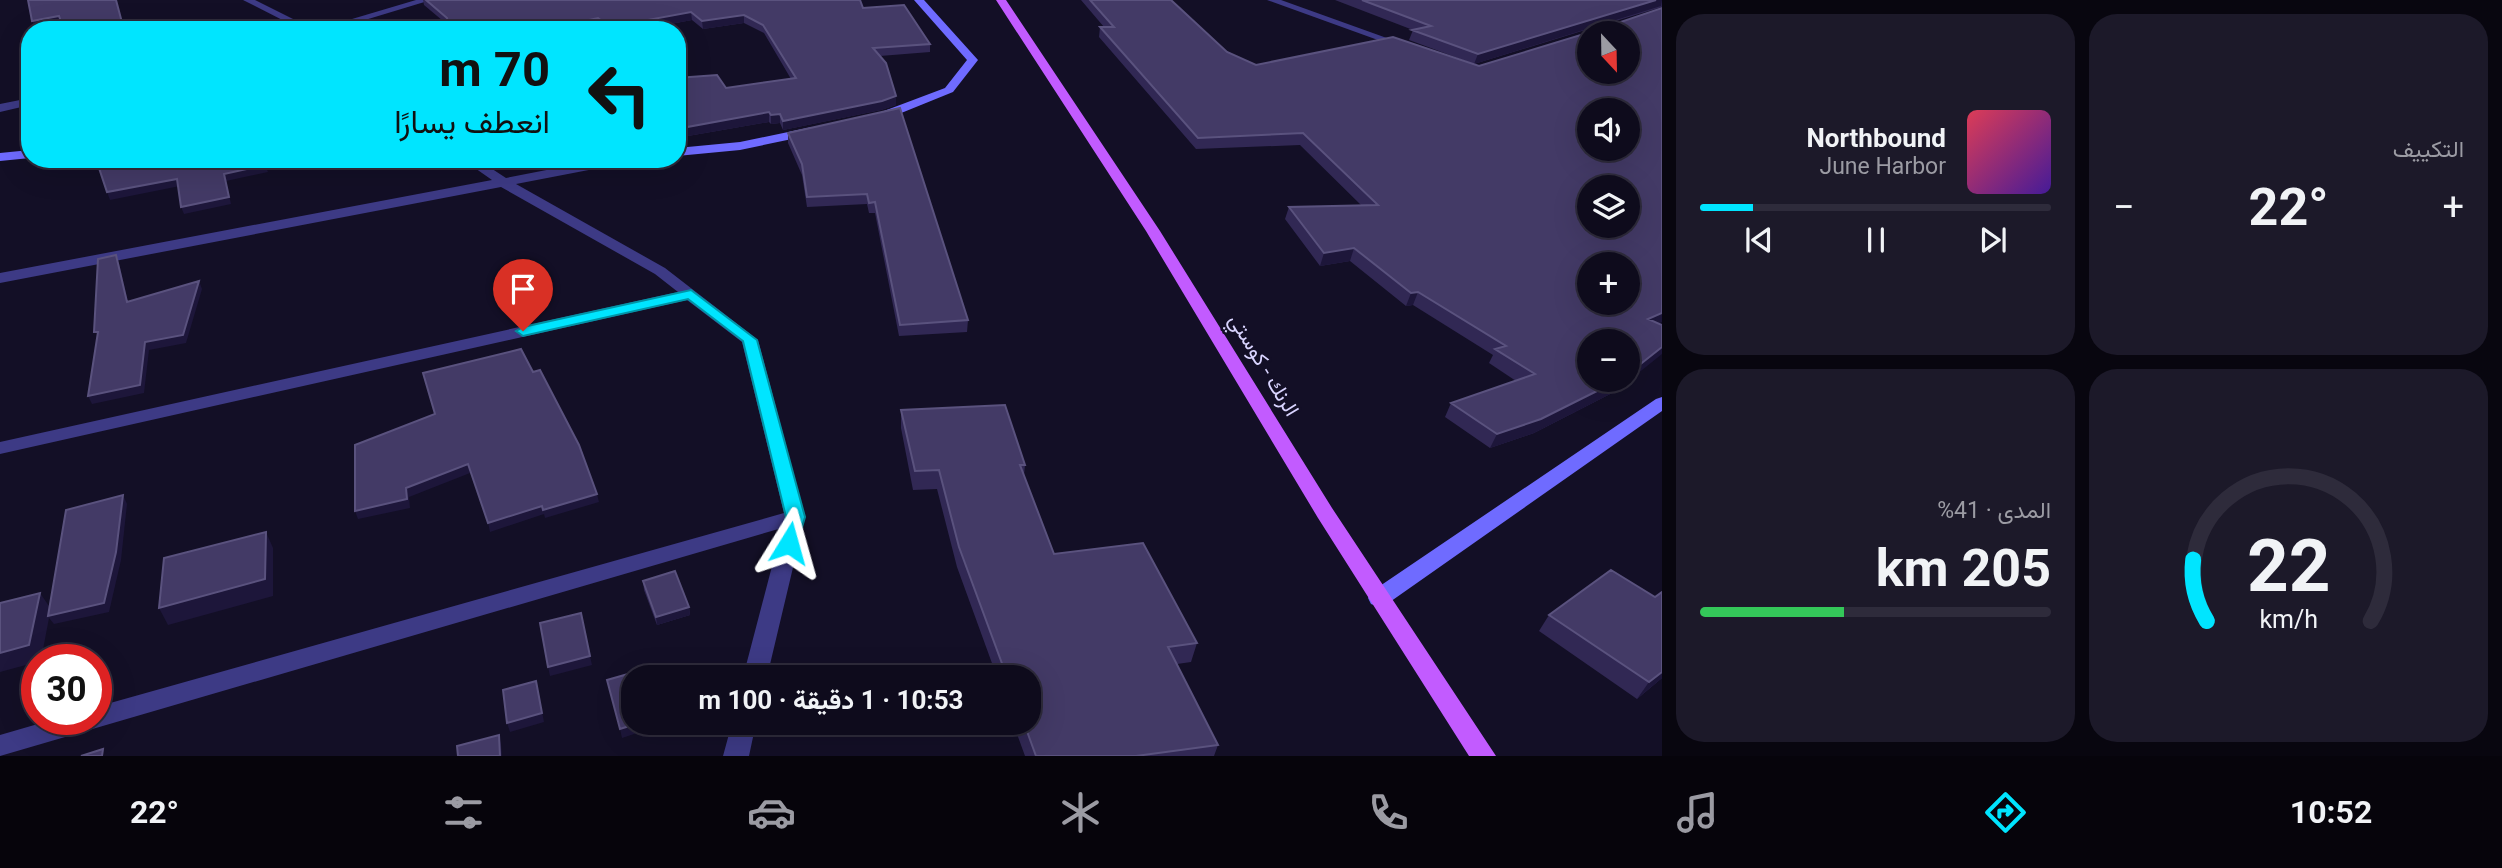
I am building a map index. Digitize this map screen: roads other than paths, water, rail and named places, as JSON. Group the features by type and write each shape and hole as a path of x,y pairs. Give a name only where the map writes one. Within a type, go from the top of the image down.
{"main road":[{"name":"الرنك - كوستي","path":"1002,0 1153,230 1379,598 1483,756"}],"street":[{"path":"248,0 291,21"},
{"path":"352,21 426,0"},
{"path":"872,118 949,90 973,60 919,0"},
{"path":"1272,0 1411,49"},
{"path":"0,108 21,103"},
{"path":"686,151 740,146 819,129"},
{"path":"0,157 21,154"},
{"path":"482,168 660,271 750,340 795,517 758,665"},
{"path":"0,278 577,168"},
{"path":"0,448 691,294"},
{"path":"1379,598 1662,403"},
{"path":"112,714 795,517"},
{"path":"0,746 39,735"},
{"path":"736,756 741,735"}]}
